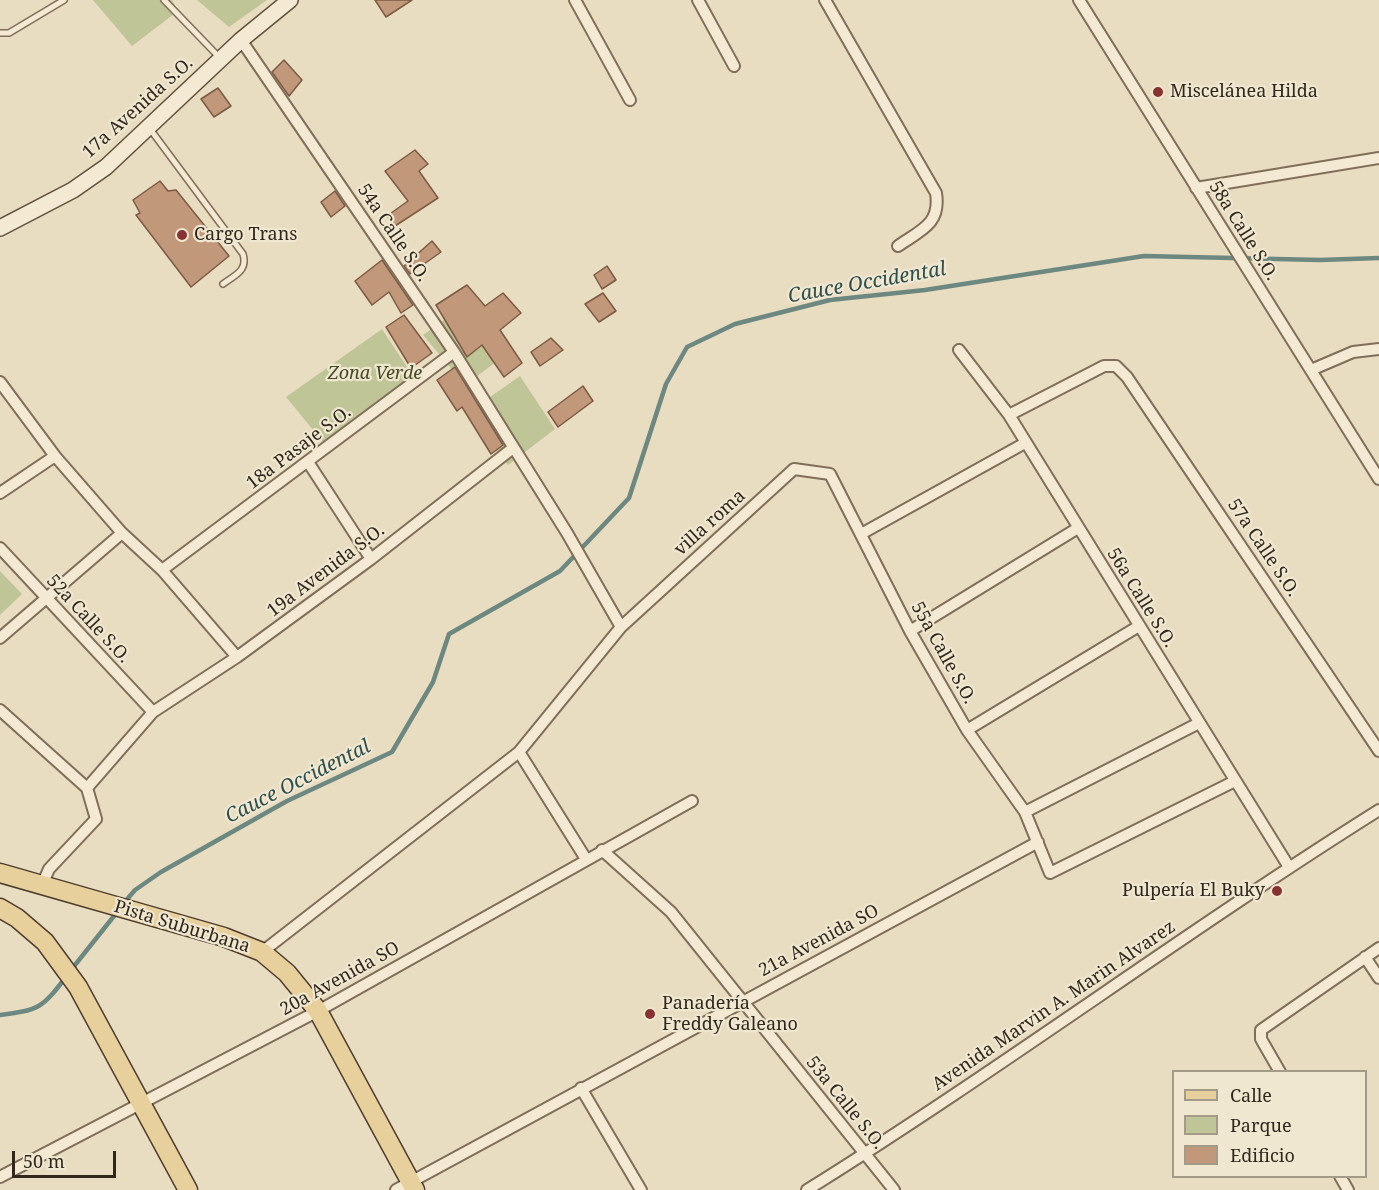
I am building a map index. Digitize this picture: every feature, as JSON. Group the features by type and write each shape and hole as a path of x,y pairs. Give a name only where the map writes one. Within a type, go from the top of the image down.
{"main road":[{"name":"Pista Suburbana","path":"0,873 224,937 262,952 287,973 318,1011 407,1187"},
{"path":"0,908 17,918 45,942 78,987 188,1190"}],"street":[{"name":"17a Avenida S.O.","path":"0,228 73,190 106,167 241,40 290,0"},
{"path":"575,0 630,100"},
{"path":"698,0 734,66"},
{"path":"825,0 936,193 939,209 932,222 898,246"},
{"name":"58a Calle S.O.","path":"1079,0 1379,479"},
{"name":"54a Calle S.O.","path":"241,40 454,352 513,448"},
{"path":"1196,188 1379,158"},
{"path":"1311,370 1353,352 1379,349"},
{"name":"56a Calle S.O.","path":"960,350 1009,415 1289,867"},
{"name":"18a Pasaje S.O.","path":"162,570 454,352"},
{"name":"57a Calle S.O.","path":"1009,415 1104,366 1116,366 1134,387 1379,751"},
{"path":"0,382 55,456 122,533 162,570 237,657"},
{"path":"861,534 1025,443"},
{"path":"513,448 567,533 621,627"},
{"name":"19a Avenida S.O.","path":"87,788 153,712 237,657 370,559 513,448"},
{"path":"0,493 55,456"},
{"path":"308,462 370,559"},
{"name":"villa roma","path":"262,952 519,752 621,627 794,469 830,474"},
{"name":"55a Calle S.O.","path":"830,474 910,631 967,730 1025,812 1050,873 1235,781"},
{"path":"910,631 1077,528"},
{"path":"0,638 122,533"},
{"name":"52a Calle S.O.","path":"0,548 44,598 153,712"},
{"path":"967,730 1139,626"},
{"path":"0,710 87,788 96,819 62,853 49,869 42,885"},
{"path":"1025,812 1199,723"},
{"path":"519,752 586,859"},
{"name":"20a Avenida SO","path":"0,1176 318,1011 692,801"},
{"name":"Avenida Marvin A. Marin Alvarez","path":"807,1190 1043,1036 1289,867 1379,810"},
{"name":"21a Avenida SO","path":"407,1187 581,1088 1038,842"},
{"name":"53a Calle S.O.","path":"602,850 671,912 894,1190"},
{"path":"1279,1070 1261,1039 1261,1030 1379,948"},
{"path":"1365,957 1379,978"},
{"path":"581,1088 641,1190"}],"lane":[{"path":"0,35 9,33 64,0"},
{"path":"164,0 221,59"},
{"path":"149,127 243,254 246,262 243,270 223,284"}],"green space":[{"path":"93,0 172,0 178,11 132,46"},
{"path":"197,0 267,0 229,27"},
{"name":"Zona Verde","path":"477,296 512,350 465,385 423,335"},
{"path":"382,329 417,382 328,448 286,397"},
{"name":"Zona Verde","path":"520,376 555,429 508,465 466,414"},
{"path":"0,571 22,594 0,615"}],"building":[{"path":"375,0 412,0 386,17"},
{"path":"284,60 302,80 289,96 272,72"},
{"path":"218,88 231,106 214,117 201,99"},
{"path":"415,150 428,164 419,171 438,198 395,226 387,216 408,201 385,171"},
{"name":"Cargo Trans","path":"160,181 168,191 176,190 229,256 191,287 136,215 140,213 133,200"},
{"path":"335,191 345,206 331,217 321,202"},
{"path":"432,241 441,252 410,274 404,266"},
{"path":"382,260 413,305 401,313 389,292 372,305 355,281"},
{"path":"607,266 616,280 602,289 594,275"},
{"path":"467,285 485,306 503,293 521,313 500,330 522,363 504,377 482,345 467,357 436,305"},
{"path":"603,293 616,311 599,322 585,304"},
{"path":"404,315 432,353 411,368 386,327"},
{"path":"551,338 563,350 540,366 531,352"},
{"path":"455,367 503,445 491,454 462,407 457,411 437,380"},
{"path":"583,386 593,401 558,427 548,412"}],"waterway":[{"name":"Cauce Occidental","path":"123,904 135,890 161,872 287,801 392,752 433,682 449,634 560,571 629,498 666,384 687,347 735,324 830,300 925,290 1144,256 1320,260 1379,258"},
{"name":"Cauce Occidental","path":"71,970 118,911"},
{"name":"Cauce Occidental","path":"0,1015 39,1006 66,977"}],"place":[{"name":"Miscelánea Hilda","path":"1158,92"},
{"name":"Cargo Trans","path":"182,235"},
{"name":"Pulpería El Buky","path":"1277,891"},
{"name":"Panadería Freddy Galeano","path":"650,1014"}]}
